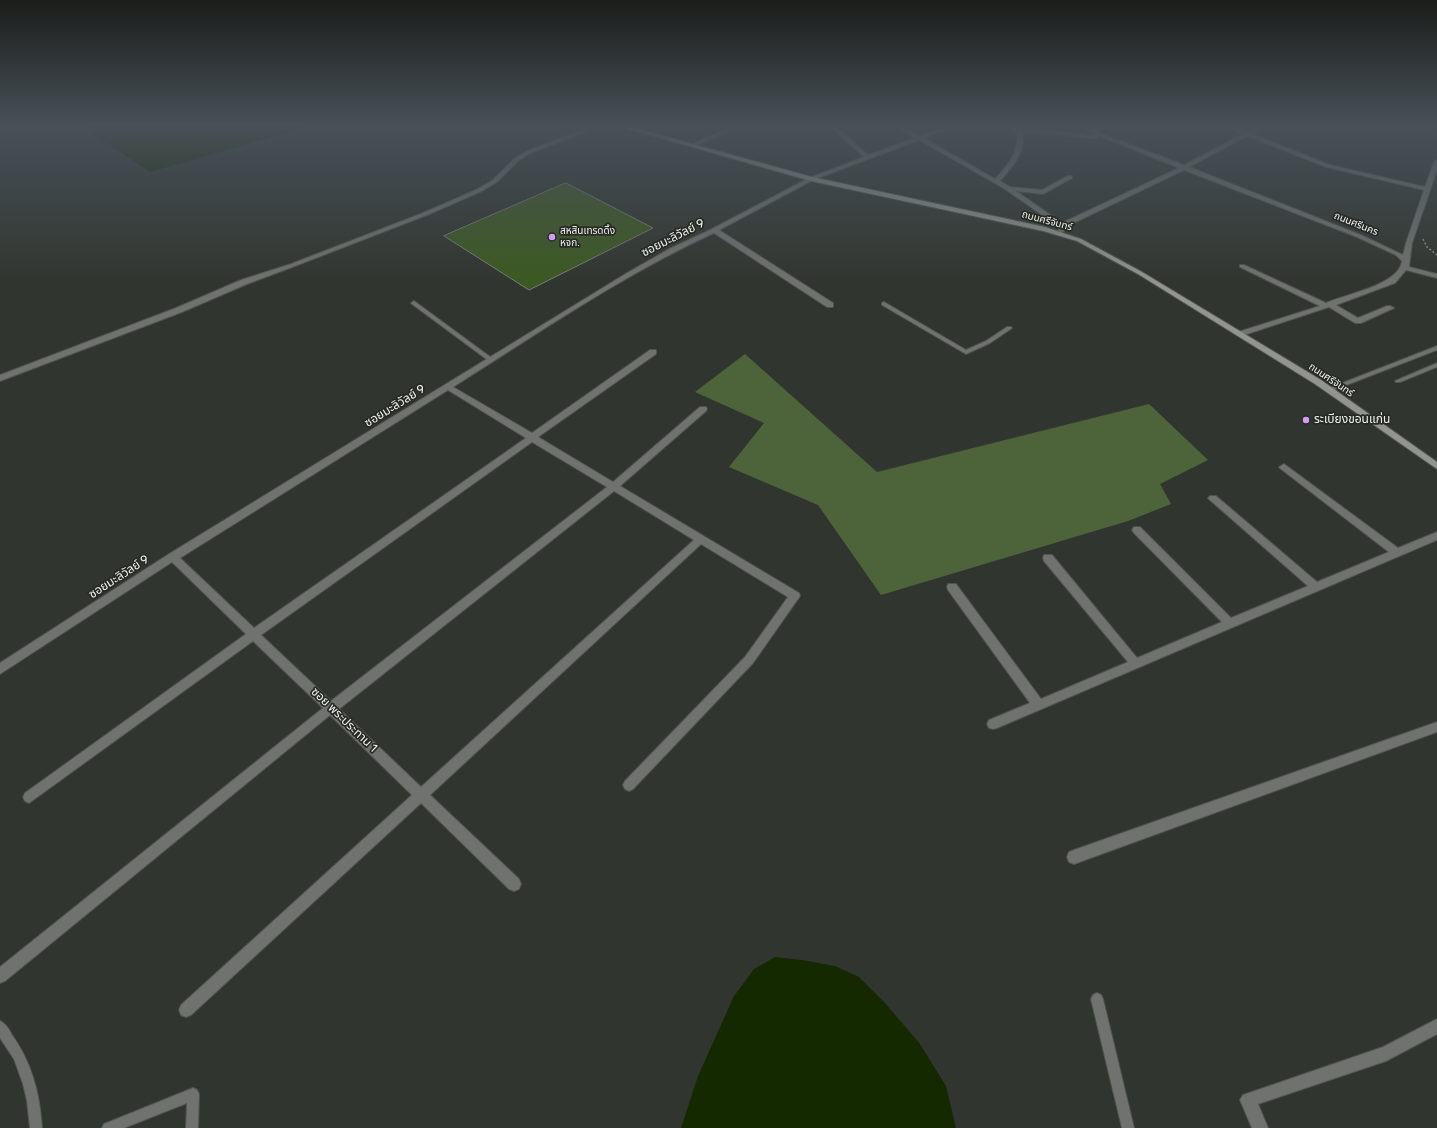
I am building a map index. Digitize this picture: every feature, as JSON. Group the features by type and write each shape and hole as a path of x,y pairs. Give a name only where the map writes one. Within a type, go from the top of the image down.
{"main road":[{"name":"ถนนศรีจันทร์","path":"811,179 1062,230 1140,273 1241,334 1329,390 1437,466"}],"street":[{"path":"0,378 180,310 239,284 293,265 425,214 480,190 497,179"},
{"name":"ซอยมะลิวัลย์ 9","path":"0,669 173,557 629,274 671,250 714,230 811,179"},
{"path":"990,179 1007,188 1062,230 1162,179"},
{"path":"996,182 999,179"},
{"path":"1007,188 1043,192 1067,179"},
{"name":"ถนนศรีนคร","path":"1211,179 1359,236 1398,254 1406,260"},
{"path":"1382,179 1427,189"},
{"path":"1241,334 1392,281 1405,268 1409,243 1431,179"},
{"path":"714,230 830,305"},
{"path":"1242,266 1358,321 1390,308"},
{"path":"1405,268 1437,276"},
{"path":"29,796 254,634 653,352"},
{"path":"448,387 795,596 749,660 629,785"},
{"path":"0,976 331,708 613,487 703,409"},
{"path":"1284,467 1397,553"},
{"path":"1213,498 1316,587"},
{"path":"1137,530 1230,624"},
{"path":"993,724 1437,536"},
{"path":"186,1010 701,539"},
{"name":"ซอย พระประทาน 1","path":"173,557 514,884"},
{"path":"1048,558 1135,663"},
{"path":"952,587 1038,704"},
{"path":"1074,857 1437,727"},
{"path":"1260,1128 1248,1100 1386,1053 1437,1026"}],"lane":[{"path":"414,303 491,360"},
{"path":"884,304 966,352 988,342 1008,328"},
{"path":"1329,390 1437,348"},
{"path":"1398,381 1437,365"},
{"path":"1097,999 1128,1128"},
{"path":"0,1027 20,1058 29,1081 36,1112 36,1128"},
{"path":"108,1128 193,1094 192,1128"}],"shaded area":[{"path":"745,354 877,472 1149,404 1208,460 1160,484 1171,504 1128,521 881,595 818,505 729,467 764,423 695,392"},
{"path":"775,957 835,966 859,977 885,1003 920,1044 946,1086 956,1128 681,1128 698,1076 734,996 754,969"}],"building":[{"path":"566,183 653,228 529,290 444,236"}],"place":[{"name":"สหสินเทรดดิ้ง หจก.","path":"552,237"},
{"name":"ระเบียงขอนแก่น","path":"1306,420"}]}
